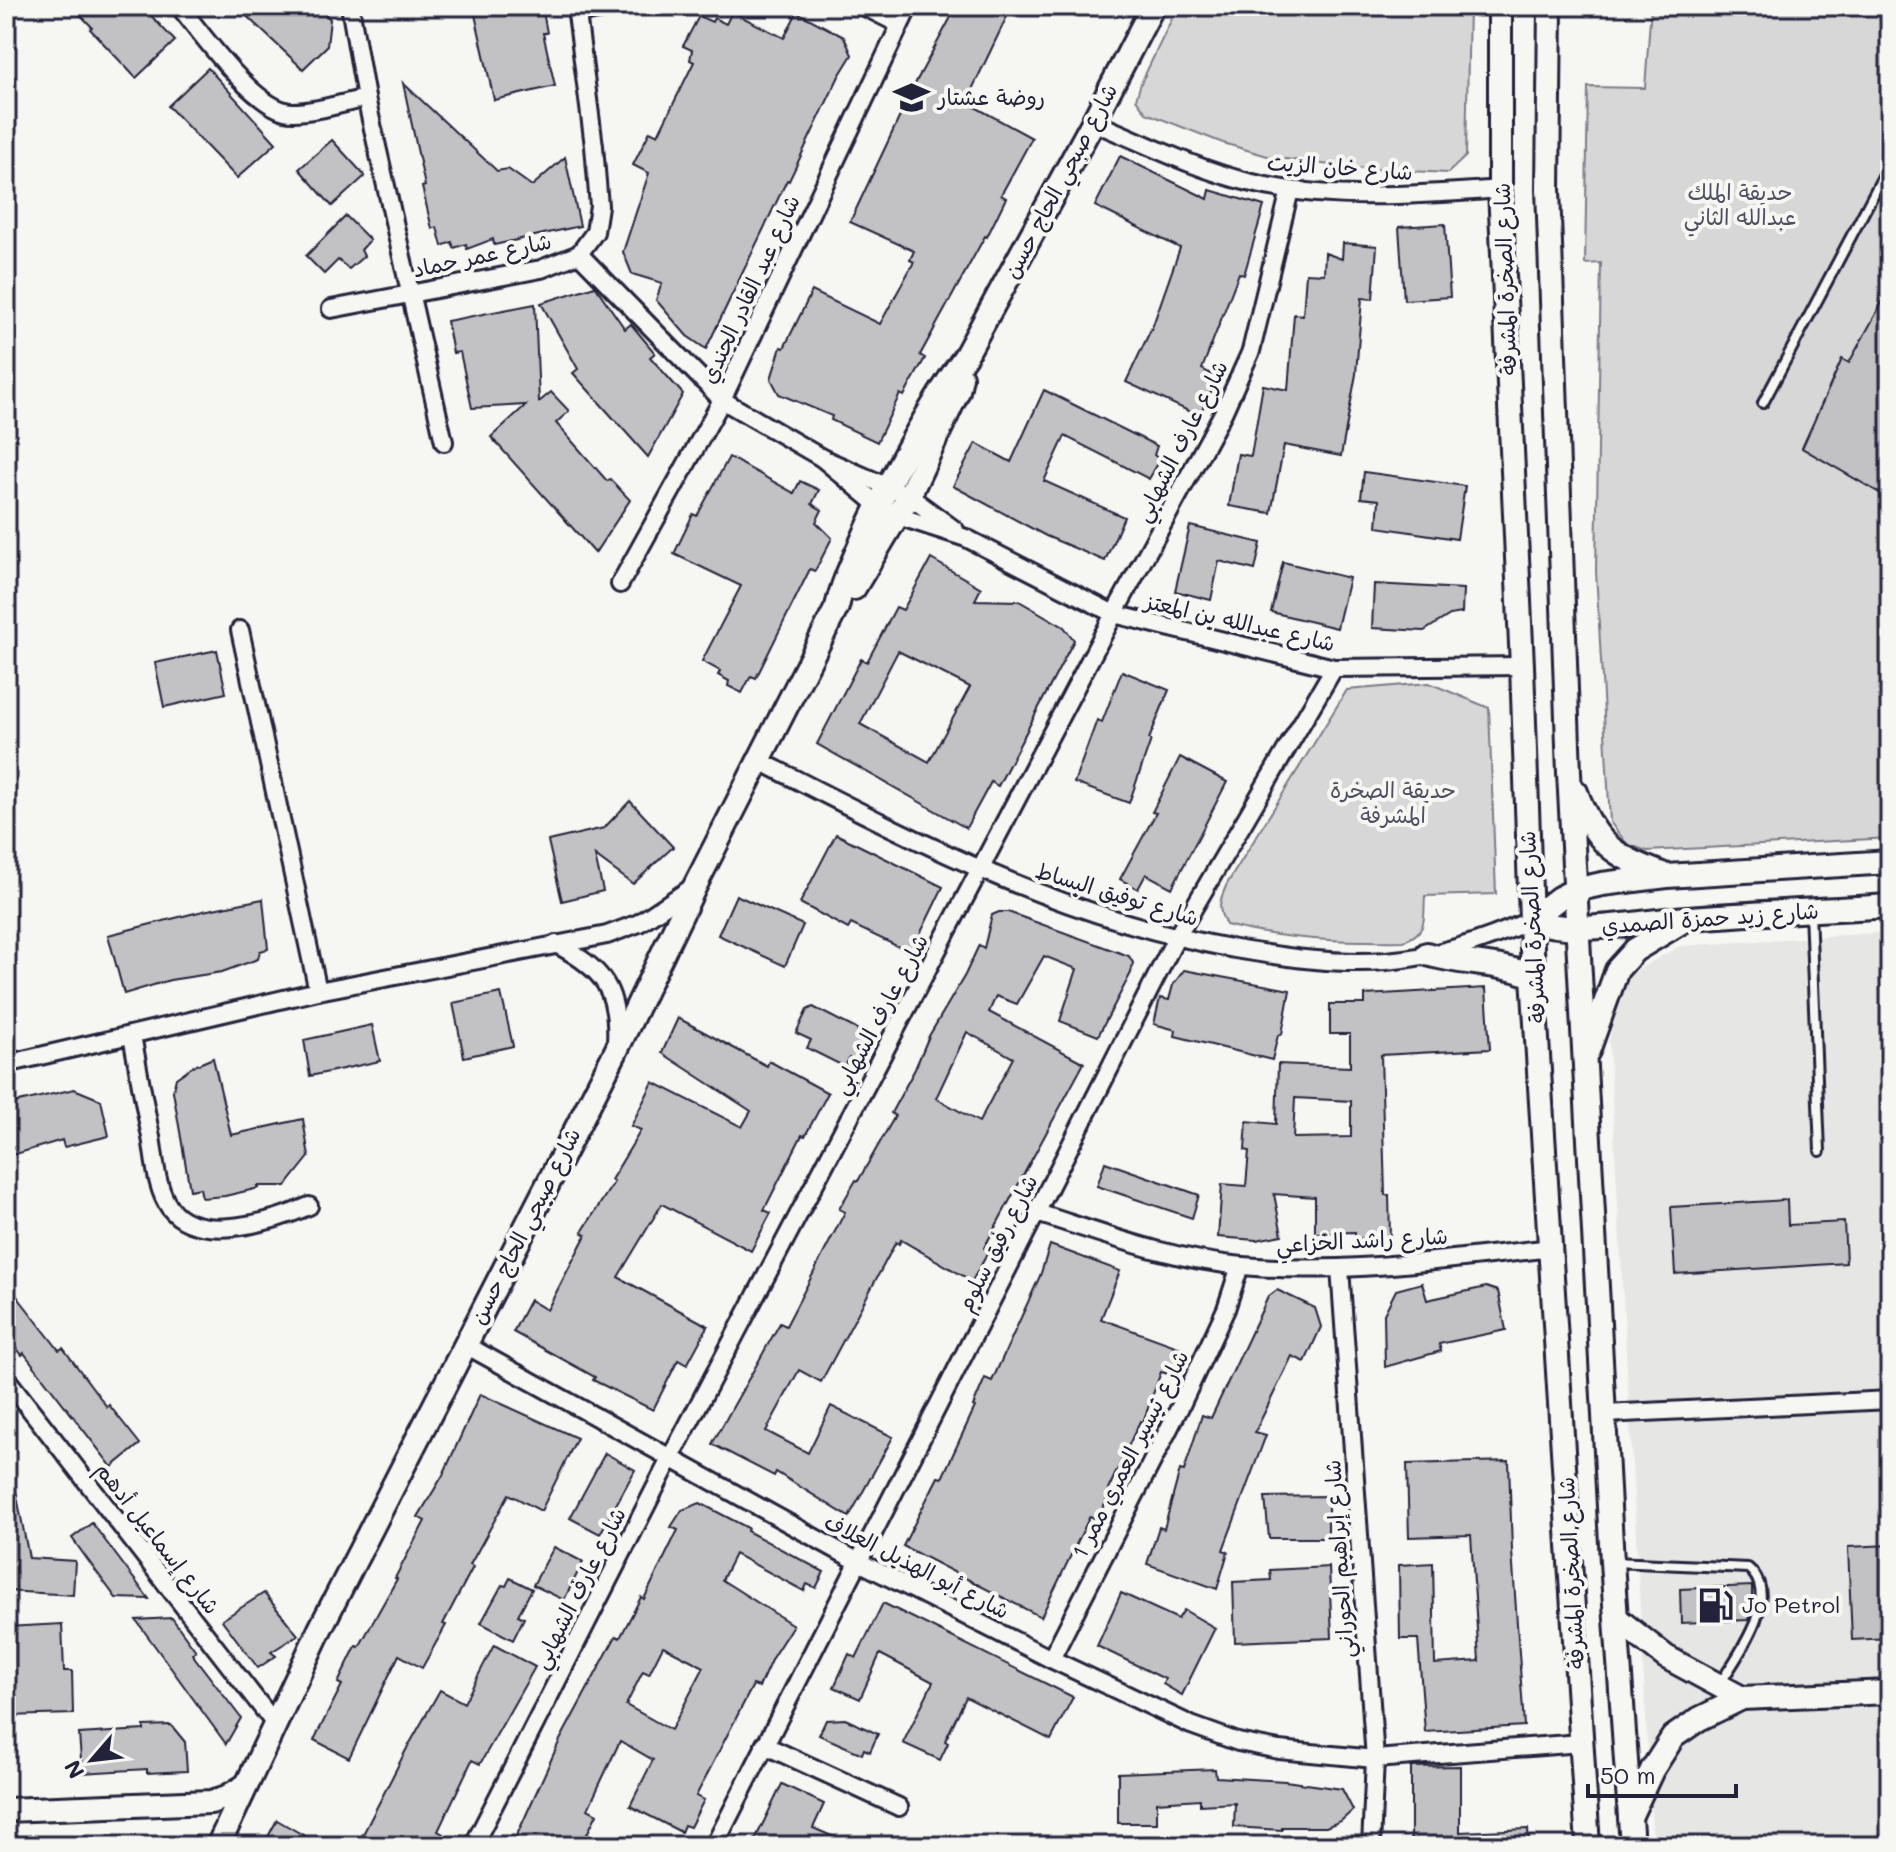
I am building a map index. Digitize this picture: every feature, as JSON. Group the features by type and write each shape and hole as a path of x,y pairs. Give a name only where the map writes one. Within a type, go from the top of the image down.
{"main road":[{"name":"شارع صبحي الحاج حسن","path":"218,1846 320,1629 615,1053 695,886 837,607 844,581 883,495 947,382 966,355 1153,6"},
{"name":"شارع الصخرة المشرفة","path":"1500,6 1500,189 1533,976 1588,1846"},
{"name":"شارع الصخرة المشرفة","path":"1550,6 1548,189 1569,773 1612,1562 1632,1846"},
{"name":"شارع صبحي الحاج حسن","path":"837,607 855,587 909,496 958,391 966,355"},
{"path":"1569,773 1586,819 1602,841 1624,860 1667,876"},
{"name":"شارع زيد حمزة الصمدي","path":"1575,890 1667,876 1890,862"},
{"path":"1531,920 1559,898 1575,890"},
{"name":"شارع زيد حمزة الصمدي","path":"1531,920 1546,926 1578,927 1689,917 1890,906"},
{"path":"1583,1064 1617,970 1635,950 1689,917"},
{"path":"1427,954 1499,965 1533,976"},
{"path":"1616,1618 1666,1657 1742,1698"},
{"path":"1630,1817 1652,1770 1677,1733 1742,1698 1890,1692"},
{"path":"6,1810 211,1802 245,1786"}],"street":[{"path":"179,6 241,80 261,98 286,112 366,98"},
{"path":"350,6 366,98 444,442"},
{"path":"576,10 619,6"},
{"path":"863,6 899,24"},
{"name":"شارع عبد القادر الجندي","path":"620,584 722,400 909,6"},
{"name":"شارع عمر حماد","path":"331,309 541,269 579,254 595,232 599,206 576,10"},
{"name":"شارع خان الزيت","path":"1093,122 1200,167 1248,182 1290,190 1416,195 1500,189"},
{"name":"شارع عارف الشهابي","path":"473,1846 670,1459 1114,614 1223,413 1251,351 1290,190"},
{"name":"شارع عبدالله بن المعتز","path":"579,254 722,400 883,495 898,516 966,538"},
{"name":"شارع عبدالله بن المعتز","path":"883,495 909,496 966,538 1114,614 1334,668 1522,666"},
{"path":"240,630 318,991"},
{"name":"شارع رفيق سلوم","path":"714,1846 1176,938 1334,668"},
{"name":"شارع توفيق البساط","path":"760,761 980,871 1046,897 1176,938 1273,955 1384,961 1427,954 1490,937 1531,920"},
{"path":"6,1064 318,991 623,930 656,913 695,886"},
{"path":"556,944 593,966 604,979 616,1014 615,1053"},
{"path":"132,1035 159,1181 172,1210 187,1221 211,1227 277,1220 309,1206"},
{"name":"شارع راشد الخزاعي","path":"1037,1213 1191,1258 1240,1266 1340,1268 1552,1248"},
{"name":"شارع تيسير العمري ممر 1","path":"1051,1659 1202,1363 1226,1309 1240,1266"},
{"name":"شارع إبراهيم الحوراني","path":"1340,1268 1375,1759 1371,1846"},
{"name":"شارع أبو الهذيل العلاف","path":"464,1344 857,1561 1051,1659 1191,1725 1238,1742 1279,1750 1375,1759 1581,1743"},
{"name":"شارع إسماعيل أدهم","path":"6,1378 275,1724"},
{"path":"1604,1414 1890,1400"},
{"path":"764,1745 899,1807"}],"lane":[{"path":"1763,403 1890,163"},
{"path":"1810,911 1820,1151"},
{"path":"1612,1562 1748,1568 1757,1575 1760,1583 1759,1609 1747,1643 1719,1685"}],"shaded area":[{"path":"1890,932 1890,1846 1653,1846 1609,1041 1623,978 1680,946"}],"green space":[{"path":"1178,6 1469,6 1466,156 1448,173 1352,168 1271,157 1223,143 1146,113 1136,99"},
{"name":"حديقة الملك عبدالله الثاني","path":"1651,6 1890,6 1890,838 1647,851 1627,844 1610,822 1596,571 1601,263 1585,264 1588,87 1645,88"},
{"name":"حديقة الصخرة المشرفة","path":"1429,683 1489,708 1496,894 1425,896 1421,928 1404,941 1314,939 1226,925 1220,904 1227,884 1347,690"}],"building":[{"path":"72,6 142,6 175,41 136,78"},
{"path":"236,6 319,6 330,19 327,46 303,69"},
{"path":"497,6 542,6 547,33 543,33 555,86 494,100 474,10"},
{"path":"957,6 1012,6 966,102 1032,138 1001,195 1006,198 987,237 920,355 925,358 904,396 900,394 877,442 831,420 832,416 779,394 771,379 781,347 784,348 812,291 880,324 914,262 910,260 914,251 850,222 917,80"},
{"path":"732,12 784,38 797,12 844,37 852,55 787,180 706,349 687,336 656,300 662,283 632,274 623,252 649,173 633,165 650,131 658,135 694,62 690,60 692,50 683,46 699,16 726,24"},
{"path":"208,68 276,143 237,178 168,106"},
{"path":"403,83 497,171 508,169 532,186 565,157 580,226 494,245 493,239 467,249 466,244 454,248 452,242 442,246 437,227 432,229"},
{"path":"332,140 365,176 332,206 299,169"},
{"path":"1120,156 1208,199 1210,190 1264,206 1244,275 1239,273 1202,369 1218,378 1199,416 1126,382 1153,325 1180,248 1095,206"},
{"path":"346,216 370,240 361,250 364,256 349,269 338,260 324,274 306,256"},
{"path":"1445,224 1450,297 1404,300 1399,227"},
{"path":"1343,243 1377,246 1373,299 1362,298 1356,374 1341,456 1284,445 1271,513 1229,506 1238,454 1251,456 1263,385 1288,390 1294,314 1303,315 1306,273 1324,274 1325,253 1342,259"},
{"path":"595,286 625,329 631,324 655,353 650,357 683,394 648,457 573,373 578,369 541,303"},
{"path":"1890,288 1890,499 1802,448 1842,359 1849,363"},
{"path":"535,304 539,402 551,392 569,411 556,423 607,481 610,479 630,500 595,553 491,437 526,405 472,408 460,352 453,353 447,321"},
{"path":"1044,390 1157,446 1154,455 1160,460 1149,479 1065,436 1044,481 1124,517 1105,561 1046,536 953,486 976,443 1011,462"},
{"path":"729,457 794,493 800,481 819,490 812,504 822,510 816,522 832,538 815,571 810,569 756,678 751,676 742,693 728,686 729,681 718,675 720,671 702,661 741,586 674,554 693,514 697,516"},
{"path":"1364,472 1465,486 1457,539 1377,527 1379,500 1361,498"},
{"path":"1190,526 1261,543 1255,570 1219,561 1211,600 1175,591"},
{"path":"931,559 981,588 975,600 1019,601 1064,627 1074,640 998,786 991,782 966,828 817,744 861,659 867,662 896,607 903,610","holes":["898,651 970,687 929,762 860,724"]},
{"path":"1283,562 1349,578 1337,628 1271,612"},
{"path":"1374,584 1463,589 1462,613 1450,615 1424,631 1372,628"},
{"path":"217,650 226,693 164,707 155,663"},
{"path":"1122,671 1169,690 1149,739 1129,803 1074,783 1097,720 1102,722"},
{"path":"1180,757 1227,782 1172,888 1146,874 1138,889 1120,879 1156,813 1152,812"},
{"path":"630,801 673,847 633,884 595,856 603,891 562,901 548,841 604,828"},
{"path":"836,834 943,887 911,953 851,924 848,929 800,903"},
{"path":"736,895 803,925 785,966 718,935"},
{"path":"263,899 268,949 260,951 258,959 222,972 170,980 124,994 108,935"},
{"path":"1008,912 1129,956 1133,963 1131,973 1098,1036 1060,1021 1077,969 1044,956 1017,1004 996,996 989,1012 1084,1063 984,1248 989,1251 972,1281 901,1240 899,1244 896,1242 821,1382 799,1370 766,1431 808,1453 831,1406 893,1437 849,1517 776,1472 774,1476 712,1444 780,1323 786,1326 845,1212 839,1209 895,1116 891,1113 929,1036 979,945 984,948 992,915","holes":["967,1032 1013,1058 979,1122 936,1098"]},
{"path":"1184,970 1290,990 1282,1034 1278,1035 1272,1060 1175,1036 1176,1030 1154,1024 1160,998 1169,1000 1173,985"},
{"path":"1486,988 1490,1049 1381,1055 1385,1195 1389,1195 1390,1237 1355,1239 1355,1232 1315,1233 1315,1197 1274,1194 1282,1235 1256,1240 1218,1237 1222,1184 1246,1186 1249,1151 1245,1150 1247,1121 1276,1124 1278,1064 1350,1067 1350,1034 1330,1034 1330,1004 1365,1004 1365,995","holes":["1295,1098 1351,1101 1351,1137 1293,1138"]},
{"path":"501,993 513,1046 464,1057 453,1003"},
{"path":"813,1007 874,1038 861,1064 849,1058 845,1067 807,1048 811,1040 796,1033 807,1010"},
{"path":"678,1018 767,1066 769,1061 828,1093 805,1136 802,1135 764,1210 771,1213 751,1251 662,1204 618,1277 708,1326 687,1365 678,1360 653,1410 593,1380 595,1377 513,1332 530,1300 547,1310 586,1235 582,1232 614,1182 611,1180 641,1130 631,1126 653,1082 742,1127 751,1111 662,1053"},
{"path":"372,1025 380,1061 310,1076 304,1040"},
{"path":"213,1058 231,1135 303,1119 309,1157 286,1186 258,1186 225,1196 202,1198 200,1188 190,1190 173,1091 176,1078"},
{"path":"74,1089 101,1100 109,1136 64,1147 62,1140 6,1157 6,1105"},
{"path":"1105,1162 1199,1195 1192,1218 1097,1186"},
{"path":"1787,1200 1788,1225 1844,1222 1846,1263 1675,1274 1671,1207"},
{"path":"1050,1245 1120,1271 1101,1319 1181,1348 1172,1375 1161,1372 1143,1422 1140,1421 1107,1492 1110,1493 1098,1520 1090,1516 1041,1617 903,1546 938,1477 942,1478 985,1378 992,1381 1040,1276"},
{"path":"6,1282 59,1350 63,1348 107,1407 109,1405 140,1444 112,1467 24,1353 22,1355 6,1335"},
{"path":"1422,1283 1427,1300 1486,1287 1498,1291 1506,1330 1439,1344 1441,1351 1385,1367 1384,1314 1396,1290"},
{"path":"1277,1290 1315,1308 1321,1327 1305,1362 1292,1356 1255,1432 1266,1435 1223,1550 1228,1552 1217,1589 1147,1564 1159,1527 1164,1529 1180,1470 1184,1471 1202,1415 1211,1418 1268,1297"},
{"path":"480,1394 577,1438 541,1511 509,1494 470,1565 473,1567 443,1624 446,1625 422,1668 399,1655 349,1758 314,1740 342,1685 338,1683 356,1646 359,1647 397,1579 425,1521 418,1517 443,1475"},
{"path":"605,1453 635,1470 600,1534 570,1518"},
{"path":"1509,1461 1524,1726 1425,1732 1418,1639 1400,1639 1399,1565 1433,1563 1435,1664 1479,1661 1471,1535 1409,1537 1407,1464"},
{"path":"6,1481 14,1481 29,1558 75,1561 73,1595 6,1591"},
{"path":"1328,1496 1328,1538 1269,1538 1265,1497"},
{"path":"700,1503 824,1572 816,1588 807,1584 804,1591 735,1554 722,1580 793,1625 772,1658 759,1687 753,1685 696,1796 704,1800 690,1827 684,1825 681,1832 630,1806 653,1760 620,1741 588,1809 597,1814 581,1846 512,1846 560,1740 616,1636 620,1638 641,1597 644,1599 678,1530 671,1527 682,1510","holes":["663,1646 704,1667 671,1730 626,1705 643,1671 649,1674"]},
{"path":"92,1523 149,1599 116,1598 72,1538"},
{"path":"1890,1545 1890,1638 1852,1640 1848,1547"},
{"path":"554,1547 583,1562 564,1600 533,1585"},
{"path":"1329,1567 1332,1638 1235,1642 1233,1582 1271,1580 1270,1570"},
{"path":"510,1578 532,1589 518,1615 524,1618 513,1640 481,1623 502,1585 506,1586"},
{"name":"Jo Petrol","path":"1752,1586 1748,1620 1681,1623 1680,1589"},
{"path":"264,1593 298,1635 271,1652 276,1656 258,1668 222,1620"},
{"path":"1121,1593 1178,1619 1184,1610 1215,1628 1182,1695 1163,1684 1165,1679 1097,1646"},
{"path":"883,1603 1073,1697 1051,1740 966,1697 945,1741 948,1743 940,1760 903,1743 933,1682 880,1654 860,1699 834,1687 849,1654 856,1658"},
{"path":"172,1618 196,1651 192,1654 241,1718 226,1744 136,1620"},
{"path":"62,1624 64,1671 72,1671 73,1714 7,1716 6,1627"},
{"path":"494,1645 535,1667 480,1764 472,1760 438,1831 443,1834 437,1846 357,1846 440,1690 464,1703"},
{"path":"845,1719 878,1734 870,1752 864,1749 862,1754 819,1735 826,1720"},
{"path":"171,1725 185,1742 187,1771 147,1773 147,1769 82,1773 79,1734"},
{"path":"1460,1766 1460,1832 1528,1829 1529,1846 1411,1846 1411,1767"},
{"path":"1215,1769 1216,1777 1285,1781 1342,1789 1353,1810 1341,1821 1326,1827 1282,1827 1282,1830 1234,1827 1235,1803 1200,1805 1200,1799 1157,1802 1157,1823 1118,1823 1118,1773"},
{"path":"782,1784 824,1804 813,1828 855,1846 752,1846"},
{"path":"277,1820 322,1846 263,1846"}],"place":[{"name":"روضة عشتار","path":"912,97"},
{"name":"Jo Petrol","path":"1716,1605"}]}
